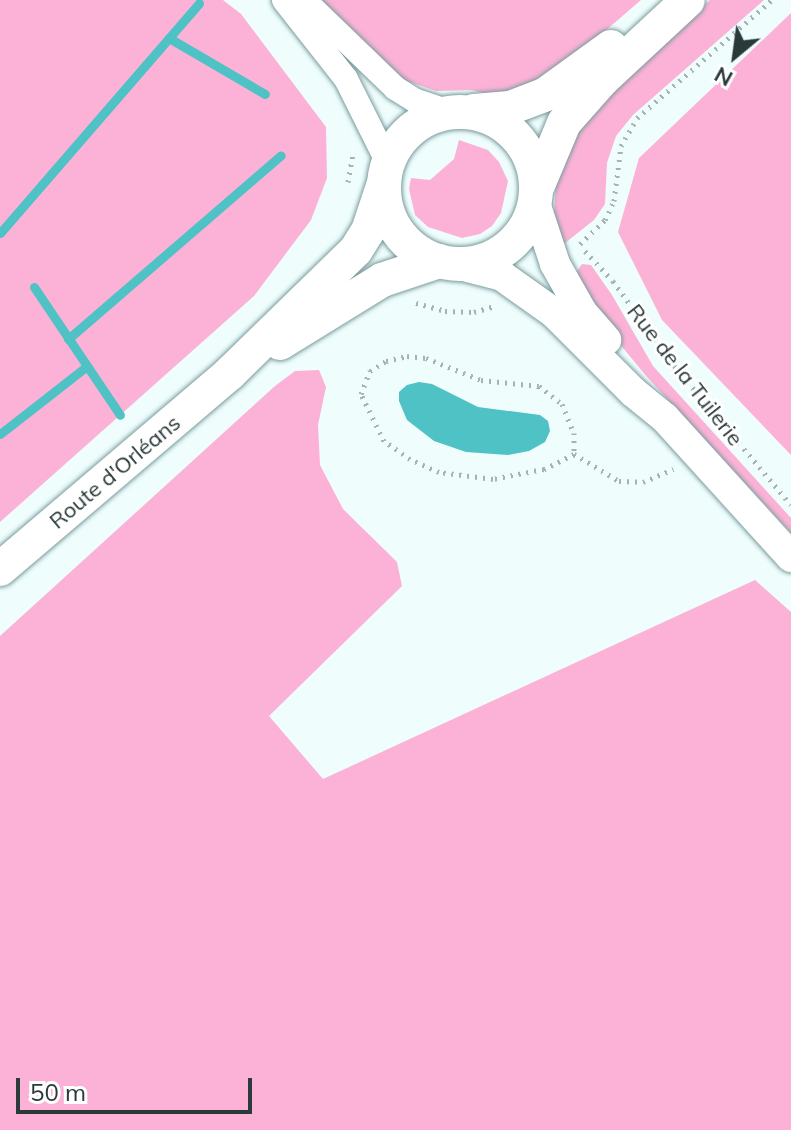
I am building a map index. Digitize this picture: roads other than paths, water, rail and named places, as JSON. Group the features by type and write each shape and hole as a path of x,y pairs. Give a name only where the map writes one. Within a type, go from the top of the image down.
{"main road":[{"path":"671,0 546,94 510,108 457,112 411,128 385,174 386,211 398,233 415,251 447,263 474,263 507,248 529,220 564,123 602,80 688,0"},
{"path":"457,112 503,124 517,137 528,153 536,197"},
{"name":"Route d'Orléans","path":"0,569 229,374 356,250 368,231 385,174"},
{"name":"Route d'Orléans","path":"229,374 382,280 447,263"}],"street":[{"path":"284,0 346,79 385,174"},
{"path":"304,0 395,88 414,100 457,112"},
{"path":"536,197 547,248 582,312 642,382 665,418"},
{"path":"447,263 502,276 527,290 665,418"},
{"name":"Rue de la Tuilerie","path":"665,418 791,557"}],"water":[{"path":"419,382 432,384 478,407 540,415 548,421 550,431 545,442 529,451 508,455 466,452 434,441 407,420 399,401 399,392 407,385"}],"waterway":[{"path":"0,233 199,3"},
{"path":"169,38 265,94"},
{"path":"68,339 281,155"},
{"path":"34,287 120,415"},
{"path":"0,434 87,366"}]}
